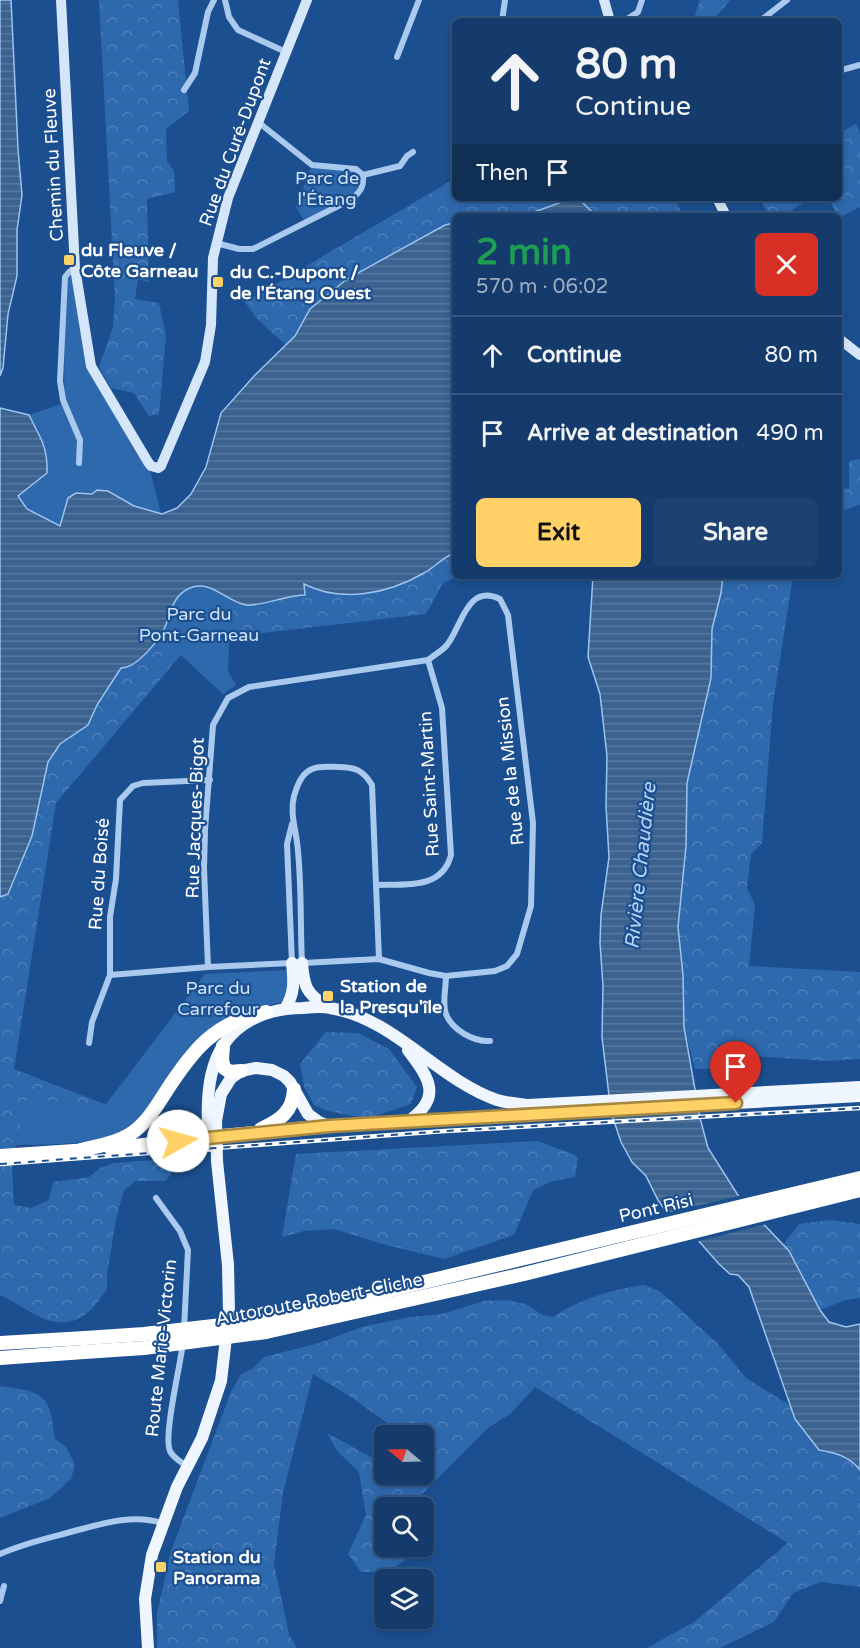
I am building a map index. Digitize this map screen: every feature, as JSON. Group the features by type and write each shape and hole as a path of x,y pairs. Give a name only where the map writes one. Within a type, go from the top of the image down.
{"highway":[{"path":"81,1150 119,1141 131,1134 144,1123 182,1066 204,1040 235,1021 266,1012"},
{"path":"223,1046 224,1068 230,1072 241,1071"},
{"path":"254,1133 282,1118 289,1111 294,1089"},
{"path":"0,1156 108,1149 329,1126"},
{"path":"811,1196 860,1178"},
{"path":"811,1196 860,1190"},
{"name":"Pont Risi","path":"513,1261 811,1196"},
{"name":"Pont Risi","path":"524,1275 811,1196"},
{"name":"Autoroute Robert-Cliche","path":"265,1326 343,1303 513,1261"},
{"name":"Autoroute Robert-Cliche","path":"85,1345 144,1334 265,1326 524,1275"},
{"path":"0,1343 85,1345"},
{"path":"0,1358 85,1345"}],"main road":[{"path":"297,963 304,986 310,994 327,1007 384,1029 467,1086 498,1101 529,1110"},
{"path":"285,1009 293,997 297,963"},
{"path":"224,1354 220,1264 207,1114 211,1075 215,1061 236,1029 266,1012 327,1007"},
{"path":"399,1040 426,1077 430,1089 429,1100 425,1107 406,1122"},
{"path":"148,1648 145,1599 152,1555 162,1523 214,1405 221,1381 229,1312 216,1121 221,1094 231,1078 241,1071 256,1068 272,1070 284,1076 308,1114 329,1126 406,1122 529,1110 759,1098 860,1096"},
{"path":"759,1098 860,1087"}],"street":[{"name":"Chemin du Fleuve","path":"61,0 75,268 65,277 60,381 63,400 80,440 79,463"},
{"path":"184,90 195,73 208,12 213,0"},
{"path":"225,0 229,17 238,30 286,52"},
{"name":"Rue du Curé-Dupont","path":"75,268 91,366 148,462 151,466 158,468 161,466 205,362 210,344 213,258 228,198 307,0"},
{"path":"397,57 419,0"},
{"path":"502,18 505,0"},
{"path":"604,0 609,18"},
{"path":"629,18 638,12 642,0"},
{"path":"764,18 787,0"},
{"path":"842,70 860,65"},
{"path":"216,243 239,249 253,249 352,199 360,192 363,184 363,175 356,169 312,165 258,122"},
{"path":"363,175 400,166 412,152"},
{"path":"842,341 860,355"},
{"name":"Rue de la Mission","path":"110,975 208,967 379,959 429,973 446,975 495,971 507,966 517,954 531,906 533,823 508,615 501,599 492,595 481,596 473,600 446,646 428,660"},
{"name":"Rue Jacques-Bigot","path":"208,967 204,868 205,830 213,725 228,698 249,687 428,660"},
{"name":"Rue Saint-Martin","path":"376,885 413,884 438,877 449,864 451,855 442,708 428,660"},
{"path":"297,963 297,843 293,821 294,798 299,783 307,772 316,767 350,766 364,773 372,785 379,959"},
{"name":"Rue du Boisé","path":"89,1043 92,1022 110,975 110,917 116,879 120,800 127,790 142,783 210,780"},
{"path":"293,821 286,844 297,963"},
{"path":"446,975 446,1015 452,1023 469,1036 490,1041"},
{"name":"Route Marie-Victorin","path":"156,1198 180,1231 188,1250 182,1350 168,1445 174,1457 188,1467"},
{"path":"0,1554 15,1547 106,1522 146,1519 162,1523"},
{"path":"0,1601 4,1586"}],"green space":[{"path":"99,0 178,0 189,111 166,129 167,161 174,171 175,192 147,199 149,282 138,279 135,299 159,303 166,336 159,414 149,416 134,393 111,388 99,367 113,327 115,298"},
{"path":"700,0 730,0 715,18 694,18"},
{"path":"856,124 860,133 860,207 842,216 842,213 836,213 830,201 842,201 842,131"},
{"name":"Parc de l'Étang","path":"312,165 356,169 363,175 360,192 305,222 296,207"},
{"path":"452,180 452,201 565,201 531,213 452,213 452,223 445,225 347,279 310,309 295,336 286,345 258,320 245,302"},
{"path":"581,201 676,201 682,213 593,213"},
{"path":"761,201 806,201 787,213 768,213"},
{"path":"75,268 91,366 148,462 161,514 134,506 108,491 92,495 76,493 60,527 27,508 17,496 47,473 39,430 29,415 64,403 65,277"},
{"path":"860,459 860,504 842,512 842,489 849,488 849,461"},
{"path":"452,554 452,579 443,583 426,614 229,637 201,631 56,803 14,1069 107,1105 16,1145 12,1168 14,1205 31,1208 49,1200 53,1182 89,1177 100,1168 114,1163 154,1160 171,1164 171,1174 165,1181 136,1181 124,1190 116,1219 107,1289 86,1314 75,1320 52,1321 0,1295 0,897 8,894 32,836 48,762 60,744 88,725 97,705 121,668 178,595 305,595 303,584 315,590 425,573 443,557"},
{"path":"723,579 793,579 773,704 762,843 751,854 747,888 755,905 749,966 860,972 860,1059 826,1061 754,1056 741,1069 695,1069 684,1027 683,975 678,927 686,846 687,783 711,678 712,629"},
{"name":"Parc du Pont-Garneau","path":"192,586 210,588 231,599 228,671 236,685 223,694 160,636 178,595"},
{"name":"Parc du Carrefour","path":"287,970 290,975 285,1001 247,1011 229,1020 143,1117 126,1130 91,1141 16,1145 26,1100 106,1104 205,974"},
{"path":"326,1032 358,1033 389,1049 417,1087 411,1104 366,1119 325,1110 314,1105 304,1087 300,1064"},
{"path":"538,1141 578,1158 575,1177 553,1181 533,1190 514,1235 444,1259 334,1229 304,1231 282,1237 296,1154"},
{"path":"830,1220 860,1224 860,1298 846,1300 820,1310 789,1251 783,1245 799,1224"},
{"path":"644,1285 661,1292 718,1344 746,1378 791,1406 795,1419 819,1450 842,1456 860,1470 860,1587 821,1582 793,1593 774,1622 720,1648 647,1648 694,1622 788,1543 535,1387 510,1414 488,1428 434,1482 434,1454 437,1450 434,1448 434,1425 390,1425 313,1374 283,1493 274,1564 289,1634 297,1648 157,1648 157,1613 171,1551 231,1392 241,1374 253,1368 264,1357 319,1343 365,1326 411,1317 442,1314 484,1301 508,1300 525,1304 543,1315 553,1317 574,1305 620,1289"},
{"path":"0,1386 27,1390 42,1398 51,1413 55,1439 66,1447 75,1465 71,1479 50,1498 0,1518"},
{"path":"327,1433 374,1459 374,1485 431,1485 419,1497 374,1497 374,1557 410,1557 392,1569 361,1572 348,1554 366,1515 359,1472 337,1451"}],"water":[{"path":"0,0 11,0 22,195 17,230 17,276 8,314 3,368 0,376"},
{"path":"565,201 581,201 593,213 531,213"},
{"path":"452,223 452,554 428,571 410,580 364,594 333,593 304,584 305,595 246,605 204,586 184,591 176,600 164,629 154,645 134,664 121,668 97,705 88,725 60,744 48,762 32,836 8,894 0,897 0,408 29,415 45,449 47,473 18,496 27,509 60,526 68,498 76,493 92,494 97,490 108,491 134,506 162,514 177,508 191,494 206,467 221,413 255,375 295,336 310,309 347,279 445,225"},
{"name":"Rivière Chaudière","path":"593,579 723,579 712,629 711,678 687,783 686,846 678,927 683,975 684,1027 700,1118 708,1148 741,1200 789,1251 820,1310 829,1322 846,1327 860,1324 860,1470 842,1456 819,1450 795,1419 749,1287 738,1275 730,1274 697,1239 671,1219 646,1176 632,1162 621,1142 611,1112 602,1037 601,915 609,857 606,806 607,756 600,694 588,657"}],"pier":[{"path":"742,1195 767,1224 695,1242 682,1233 665,1214"}],"railway":[{"path":"0,1164 445,1131 860,1108"}],"place":[{"name":"du Fleuve / Côte Garneau","path":"69,260"},
{"name":"du C.-Dupont / de l'Étang Ouest","path":"218,282"},
{"name":"Station de la Presqu'île","path":"328,996"},
{"name":"Station du Panorama","path":"161,1567"}],"route":[{"path":"178,1141 329,1126 736,1103"}]}
